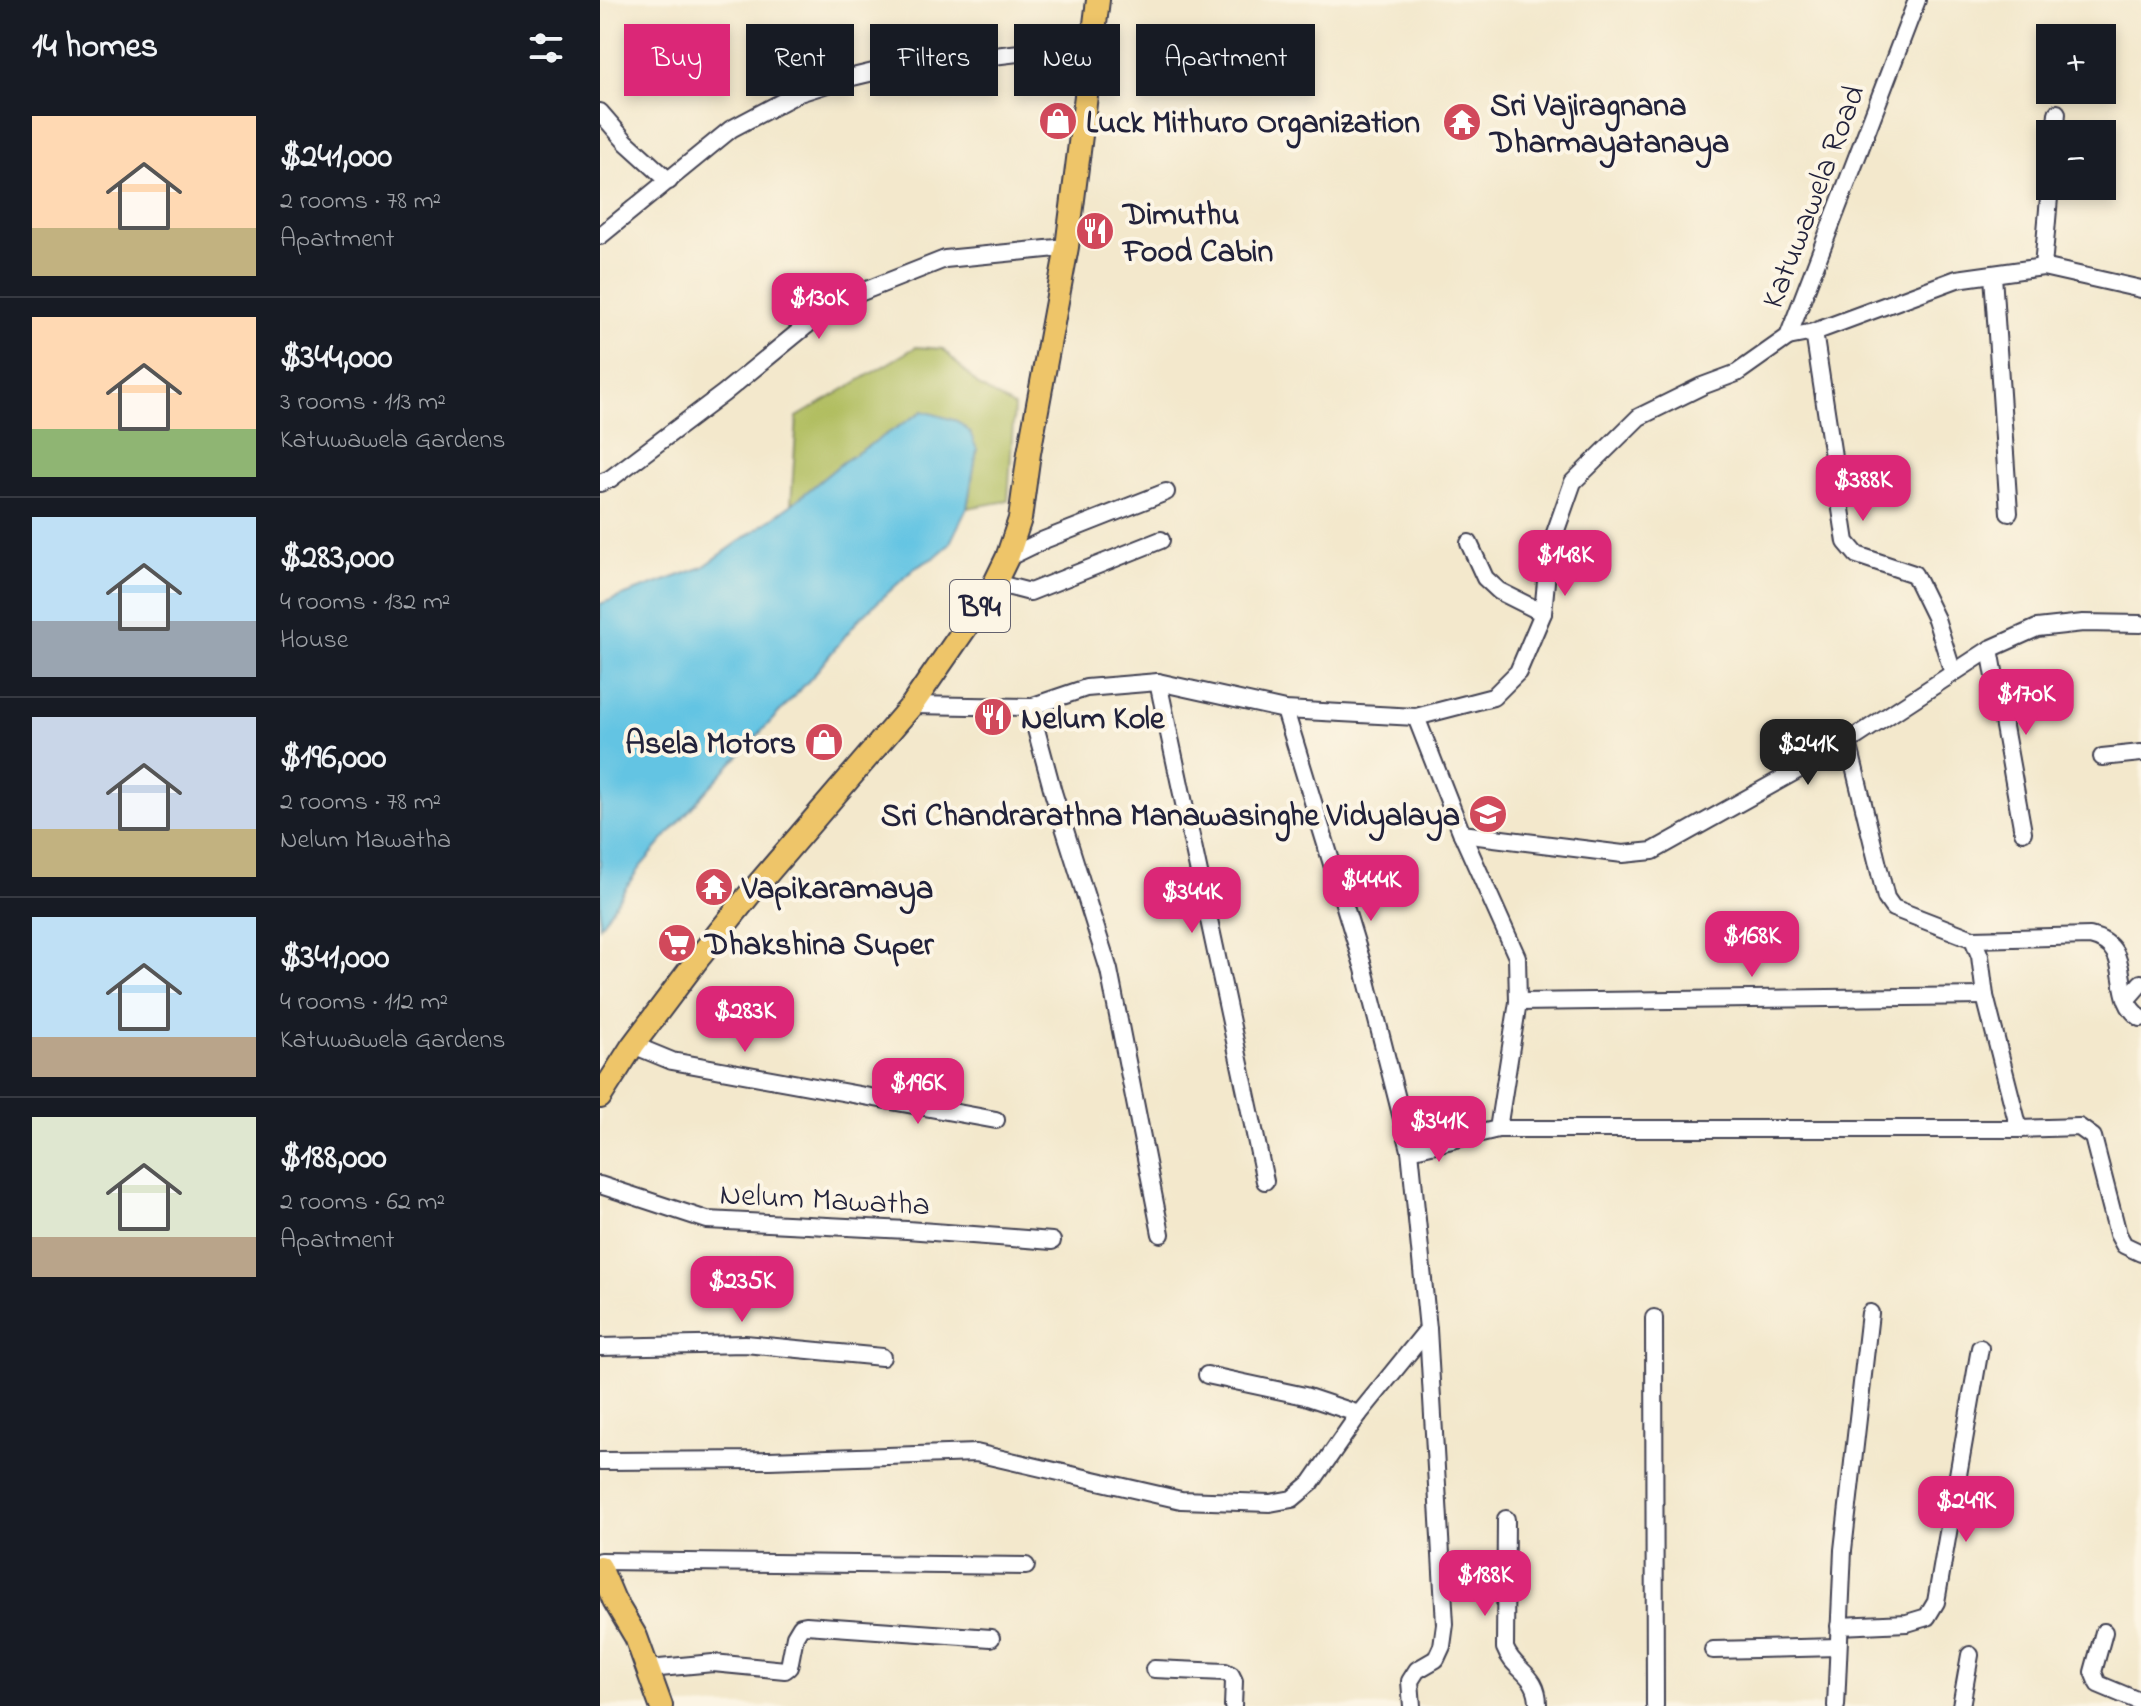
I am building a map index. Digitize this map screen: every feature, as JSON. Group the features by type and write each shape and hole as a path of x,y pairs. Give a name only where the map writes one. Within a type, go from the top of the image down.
{"main road":[{"name":"B94","path":"1095,24 1098,0"},
{"name":"B94","path":"600,1097 633,1045 749,895 912,705 995,583 1020,519 1067,247 1086,96"},
{"path":"600,1564 649,1669 661,1706"}],"street":[{"name":"Katuwawela Road","path":"912,705 1030,707 1086,688 1158,682 1285,710 1416,717 1493,697 1518,672 1543,613 1549,550 1573,482 1639,417 1702,386 1737,373 1788,337 1917,0"},
{"path":"600,236 731,129 799,93 886,69 1014,54"},
{"path":"600,112 626,142 669,181"},
{"path":"2056,120 2057,113"},
{"path":"2043,267 2049,200"},
{"path":"600,483 610,479 724,393 834,303 945,259 1067,247"},
{"path":"1788,337 1814,332 1957,279 2043,267 2141,289"},
{"path":"1993,275 2009,513"},
{"path":"1814,332 1846,542 1857,555 1914,574 1936,619 1953,673"},
{"path":"1007,558 1044,540 1166,492"},
{"path":"995,583 1030,592 1161,540"},
{"path":"1469,543 1485,578 1499,591 1543,613"},
{"path":"1462,834 1623,854 1653,851 1848,742 1990,649 2037,628 2083,623 2141,624"},
{"path":"1990,649 2023,832"},
{"path":"1158,682 1265,1181"},
{"path":"1030,707 1053,792 1109,970 1161,1234"},
{"path":"1285,710 1364,969 1410,1150 1428,1329 1445,1624 1442,1646 1436,1659 1417,1670 1410,1681 1412,1706"},
{"path":"1416,717 1462,834 1517,957 1518,1002 1498,1129"},
{"path":"1848,742 1886,898 1893,908 1973,939 2090,936 2106,939 2116,951 2127,999 2141,1018"},
{"path":"2102,757 2141,753"},
{"path":"1973,939 1980,956 1985,996 2019,1129"},
{"path":"2127,999 2141,983"},
{"path":"1518,1002 1985,996"},
{"path":"633,1045 672,1061 996,1120"},
{"path":"1410,1150 1498,1129 2079,1127 2093,1137 2118,1234 2124,1245 2141,1253"},
{"name":"Nelum Mawatha","path":"600,1185 707,1220 1052,1241"},
{"path":"1836,1706 1843,1550 1870,1313"},
{"path":"1654,1318 1655,1706"},
{"path":"600,1461 769,1460 976,1453 1181,1500 1270,1503 1292,1499 1311,1483 1359,1414 1428,1329"},
{"path":"600,1347 745,1344 882,1357"},
{"path":"1839,1626 1907,1623 1927,1617 1936,1602 1980,1348"},
{"path":"1207,1375 1305,1396 1359,1414"},
{"path":"1506,1519 1505,1648 1508,1657 1533,1680 1538,1706"},
{"path":"600,1564 1026,1566"},
{"path":"649,1669 713,1663 785,1670 789,1667 795,1636 801,1626 806,1625 991,1638"},
{"path":"2104,1632 2093,1672 2094,1679 2098,1684 2141,1702"},
{"path":"1713,1650 1838,1647"},
{"path":"1961,1706 1970,1655"},
{"path":"1154,1669 1225,1672 1234,1681 1233,1706"}],"green space":[{"path":"916,347 943,349 979,386 1014,407 1008,501 967,508 977,450 923,411 843,462 791,505 797,417"}],"water":[{"path":"923,411 957,421 970,432 977,450 967,508 949,545 915,568 858,620 812,677 640,867 600,926 600,604 703,567 791,505 843,462"}],"place":[{"name":"Luck Mithuro Organization","path":"1058,121"},
{"name":"Sri Vajiragnana Dharmayatanaya","path":"1462,122"},
{"name":"Dimuthu Food Cabin","path":"1095,231"},
{"name":"Nelum Kole","path":"993,717"},
{"name":"Asela Motors","path":"824,742"},
{"name":"Sri Chandrarathna Manawasinghe Vidyalaya","path":"1488,814"},
{"name":"Vapikaramaya","path":"714,887"},
{"name":"Dhakshina Super","path":"677,943"}]}
